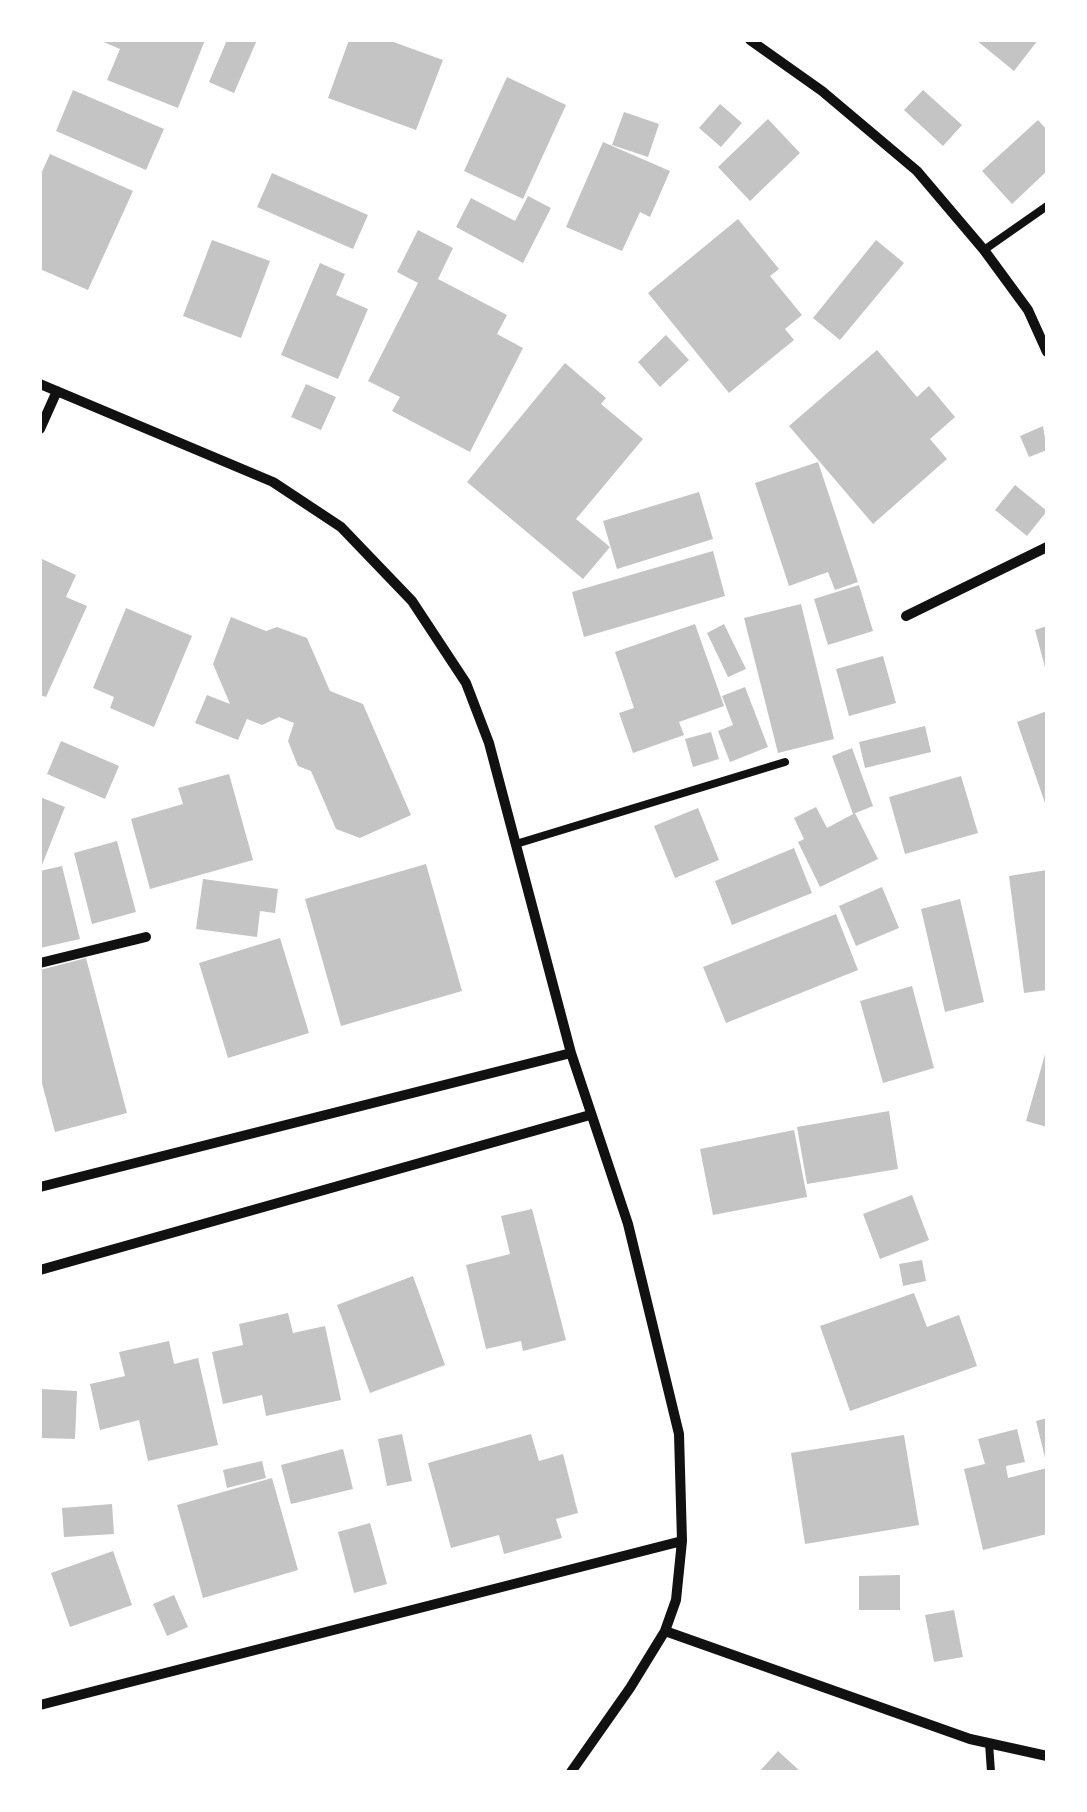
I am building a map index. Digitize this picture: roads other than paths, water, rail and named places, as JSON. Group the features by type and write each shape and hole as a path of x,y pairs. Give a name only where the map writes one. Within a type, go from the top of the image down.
{"street":[{"path":"750,40 822,90 918,171 1028,310 1047,352"},
{"path":"40,384 273,482 341,527 412,601 466,683 490,743 571,1053 628,1224 679,1434 682,1541 676,1600 665,1631 571,1772"},
{"path":"40,429 56,391"},
{"path":"906,616 1047,547"},
{"path":"40,963 146,937"},
{"path":"40,1188 571,1053"},
{"path":"40,1270 590,1115"},
{"path":"40,1705 682,1541"},
{"path":"665,1631 989,1744 1047,1756"}],"lane":[{"path":"984,250 1047,206"},
{"path":"516,844 785,762"},
{"path":"989,1744 991,1772"}]}
